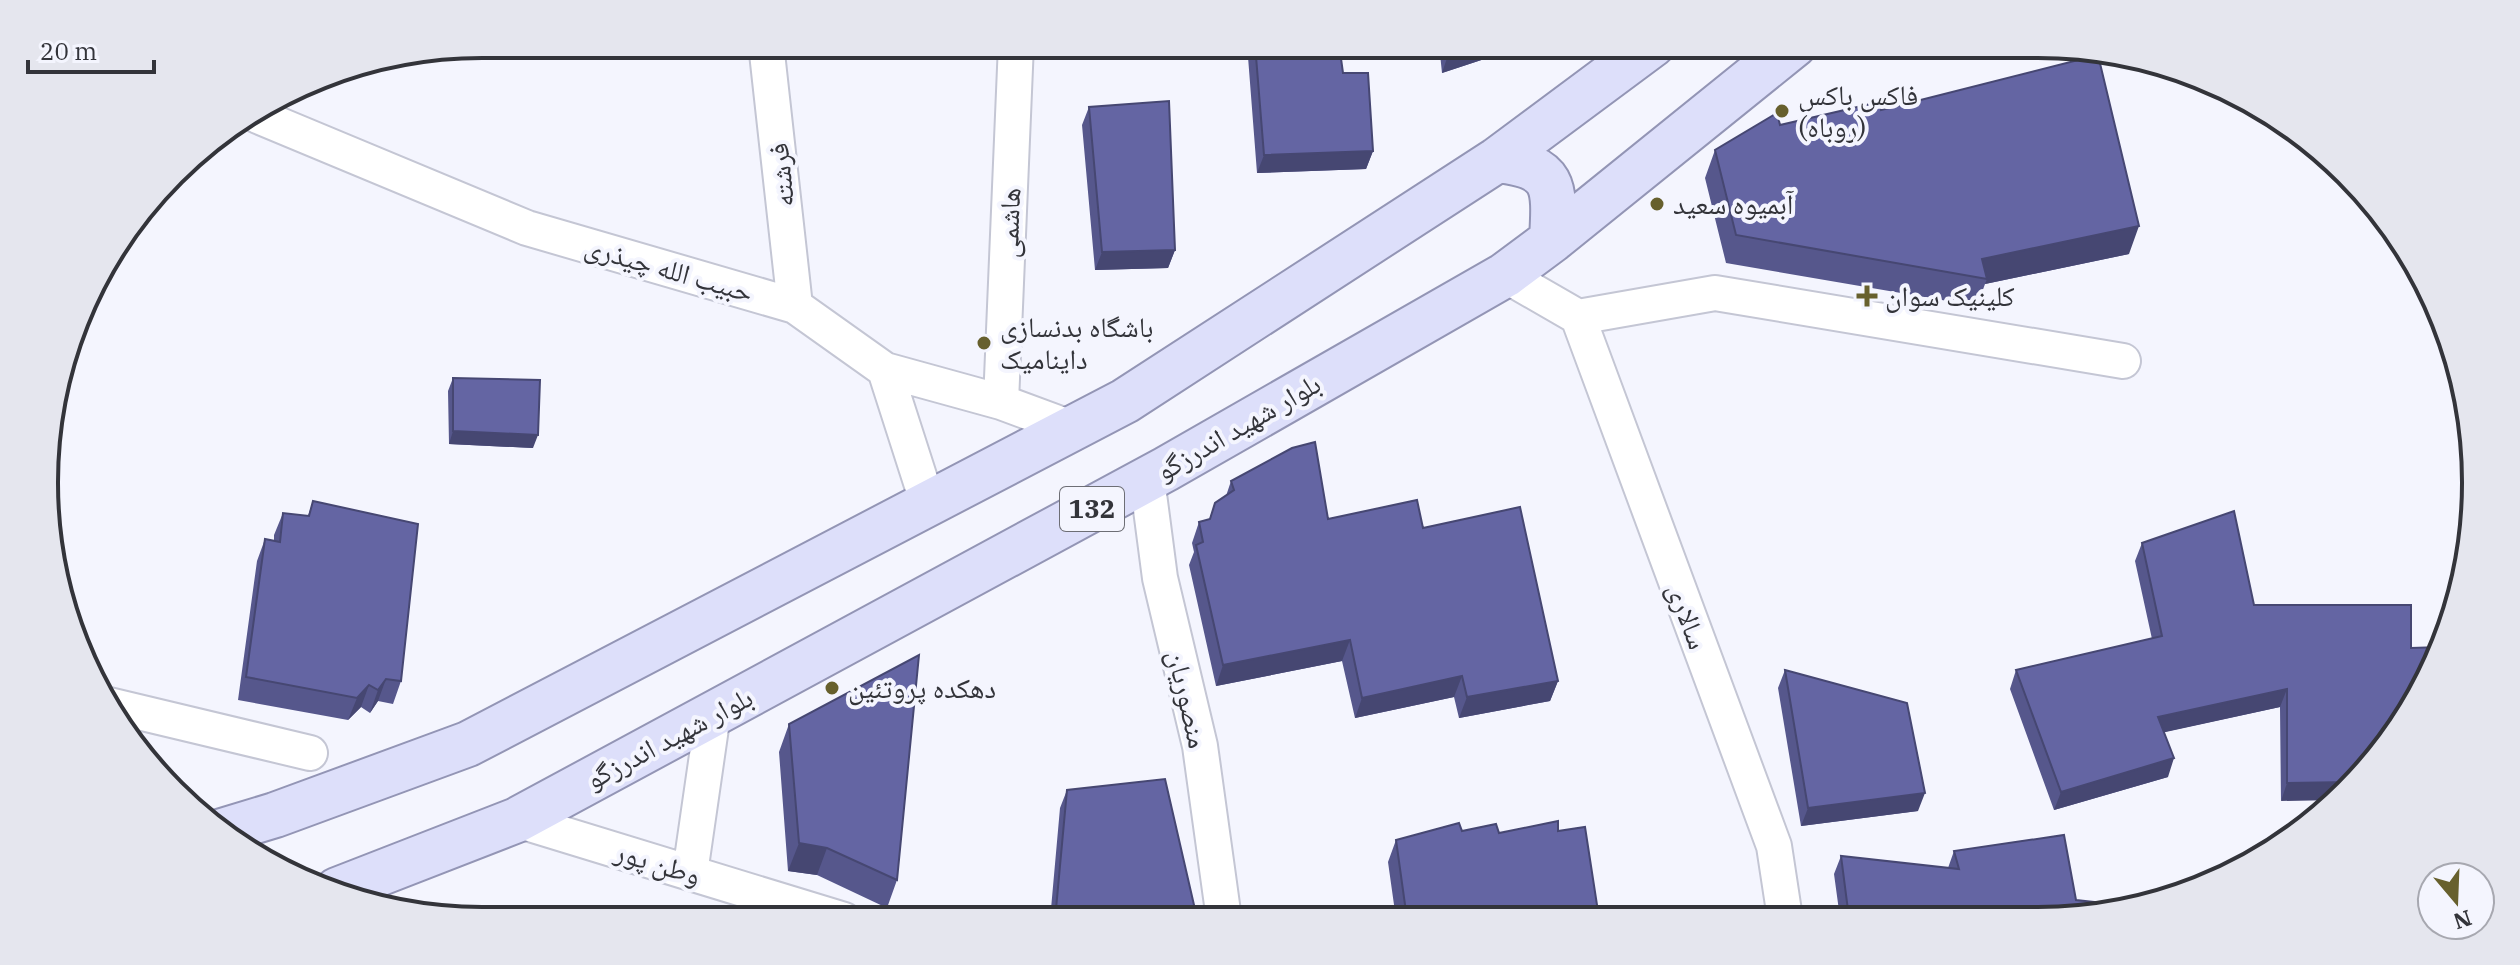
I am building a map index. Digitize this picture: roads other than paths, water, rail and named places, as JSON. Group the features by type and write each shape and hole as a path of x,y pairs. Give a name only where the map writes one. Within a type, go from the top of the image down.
{"main road":[{"path":"235,827 468,744 1125,401 1497,160 1634,58"},
{"name":"بلوار شهید اندرزگو","path":"374,890 517,820 1147,479 1505,275 1778,58"},
{"path":"1497,160 1531,166 1545,176 1553,200 1552,240"}],"street":[{"name":"فرشته","path":"768,58 795,306"},
{"name":"هاشمی","path":"1001,402 1015,58"},
{"name":"حبیب الله چیذری","path":"264,119 527,228 795,306 885,370 1001,402 1074,429"},
{"path":"1505,275 1578,317 1715,293 2123,361"},
{"name":"سالاری","path":"1578,317 1774,846 1783,907"},
{"path":"885,370 928,504"},
{"name":"منصوریان","path":"1147,479 1160,578 1200,746 1222,907"},
{"path":"124,709 310,753"},
{"path":"690,873 713,714"},
{"name":"وطن پور","path":"517,820 799,907"}],"place":[{"name":"فاکس باکس (روباه)","path":"1782,111"},
{"name":"آبمیوه سعید","path":"1657,204"},
{"name":"کلینیک سوان","path":"1867,296"},
{"name":"باشگاه بدنسازی داینامیک","path":"984,343"},
{"name":"دهکده پروتئین","path":"832,688"}]}
